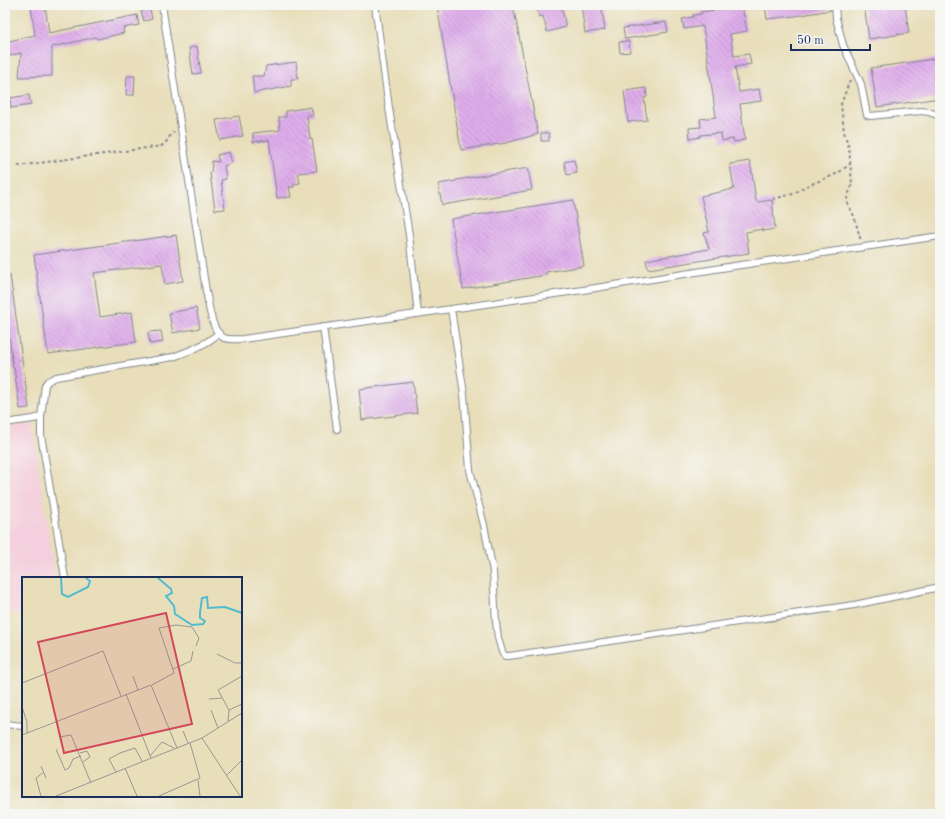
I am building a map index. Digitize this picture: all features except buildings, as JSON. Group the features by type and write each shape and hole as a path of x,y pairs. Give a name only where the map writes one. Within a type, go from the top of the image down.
{"lane":[{"path":"162,5 206,291 214,326 219,334 226,339 243,339 323,328 940,236"},
{"path":"375,5 390,116 409,235 418,314"},
{"path":"835,5 836,18 843,46 861,84 868,116 921,111 940,116"},
{"path":"451,309 464,394 470,470 488,544 493,572 498,638 502,652 505,656 610,642 786,614 854,605 940,587"},
{"path":"323,328 336,429"},
{"path":"65,577 42,442 41,417 44,385 56,377 172,357 209,341 219,334"},
{"path":"5,423 41,417"},
{"path":"5,724 22,726"}],"path":[{"path":"853,67 850,81 841,102 844,132 849,148 852,187 847,198 847,202 854,216 862,247"},
{"path":"18,166 70,160 161,146 167,143 172,133 181,129"},
{"path":"773,199 793,194 804,187 834,175 850,164"}],"shaded area":[{"path":"32,423 55,577 22,577 22,612 5,613 5,428"}]}
